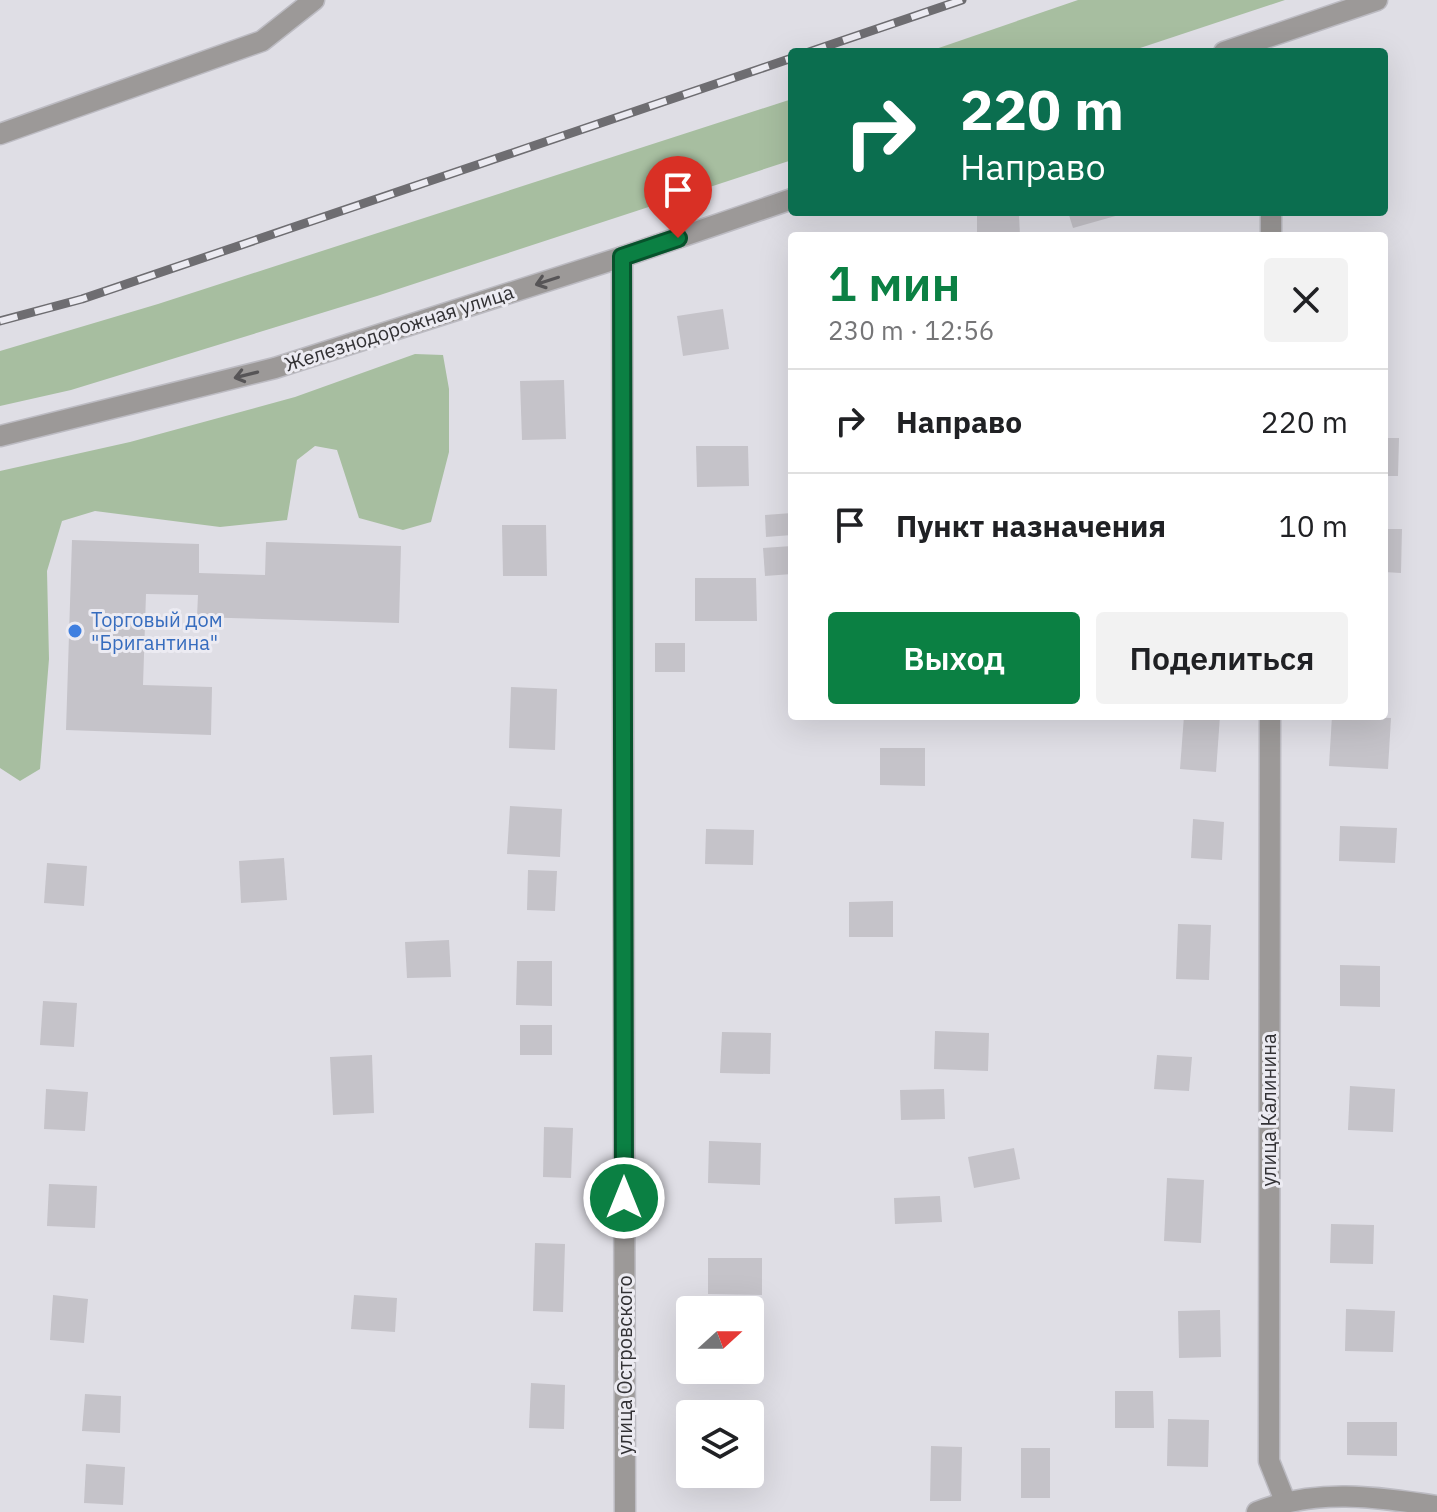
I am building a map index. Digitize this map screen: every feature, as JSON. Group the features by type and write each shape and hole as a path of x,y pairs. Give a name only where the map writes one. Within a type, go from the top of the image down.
{"street":[{"path":"0,134 262,41 314,0"},
{"path":"1248,48 1271,44 1377,0"},
{"name":"Железнодорожная улица","path":"0,436 275,368 788,200"},
{"name":"улица Островского","path":"622,257 625,1512"},
{"name":"улица Калинина","path":"1270,720 1269,1461 1285,1501"},
{"path":"1257,1512 1285,1501 1364,1495 1437,1506"}],"green space":[{"path":"1078,0 1285,0 1140,48 939,48"},
{"path":"788,100 788,161 377,296 71,390 0,406 0,351 158,304"},
{"path":"415,354 443,355 449,389 449,452 431,522 403,530 359,518 337,450 315,446 297,460 287,520 220,527 95,511 62,521 47,571 49,659 40,769 20,781 0,768 0,471 130,442 295,397"}],"building":[{"path":"977,216 1019,216 1020,232 977,232"},
{"path":"1069,216 1115,216 1073,228"},
{"path":"723,309 729,349 683,356 677,316"},
{"path":"564,380 566,439 522,440 520,381"},
{"path":"1388,438 1399,438 1398,476 1388,476"},
{"path":"696,446 748,446 749,486 697,487"},
{"path":"788,513 788,535 766,537 765,515"},
{"path":"502,525 546,525 547,576 503,576"},
{"path":"1388,529 1402,529 1401,573 1388,572"},
{"path":"72,540 199,544 199,573 265,575 266,542 401,546 399,623 197,617 198,595 146,594 143,685 212,687 211,735 66,730"},
{"path":"788,546 788,574 765,576 763,548"},
{"path":"695,578 756,578 757,621 695,621"},
{"path":"655,643 685,643 685,672 655,672"},
{"path":"511,687 557,689 555,750 509,748"},
{"path":"1391,718 1388,769 1329,766 1332,720"},
{"path":"1184,720 1220,720 1216,772 1180,769"},
{"path":"880,748 925,748 925,786 880,785"},
{"path":"510,806 562,809 560,857 507,854"},
{"path":"1193,819 1224,822 1222,860 1191,858"},
{"path":"1340,826 1397,828 1395,863 1339,861"},
{"path":"706,829 754,830 753,865 705,864"},
{"path":"284,858 287,900 241,903 239,861"},
{"path":"47,863 87,866 84,906 44,903"},
{"path":"528,870 557,871 555,911 527,910"},
{"path":"893,901 893,937 849,937 849,902"},
{"path":"1178,924 1211,925 1209,980 1176,979"},
{"path":"449,940 451,977 407,978 405,942"},
{"path":"517,961 552,961 552,1006 516,1005"},
{"path":"1340,965 1380,966 1380,1007 1340,1006"},
{"path":"43,1001 77,1003 74,1047 40,1045"},
{"path":"520,1025 552,1025 552,1055 520,1055"},
{"path":"935,1031 989,1033 988,1071 934,1069"},
{"path":"722,1032 771,1033 770,1074 720,1073"},
{"path":"372,1055 374,1113 333,1115 330,1057"},
{"path":"1157,1055 1192,1057 1189,1091 1154,1089"},
{"path":"1350,1086 1395,1089 1393,1132 1348,1130"},
{"path":"46,1089 88,1092 85,1131 44,1129"},
{"path":"944,1089 945,1119 901,1120 900,1090"},
{"path":"544,1127 573,1128 571,1178 543,1177"},
{"path":"709,1141 761,1143 760,1185 708,1183"},
{"path":"1014,1148 1020,1179 974,1188 968,1157"},
{"path":"1167,1178 1204,1180 1201,1243 1164,1241"},
{"path":"49,1184 97,1186 95,1228 47,1226"},
{"path":"940,1196 942,1222 895,1224 894,1198"},
{"path":"1331,1224 1374,1225 1373,1264 1330,1263"},
{"path":"535,1243 565,1244 563,1312 533,1311"},
{"path":"708,1258 762,1258 762,1295 708,1294"},
{"path":"53,1295 88,1299 84,1343 50,1340"},
{"path":"354,1295 397,1298 395,1332 351,1329"},
{"path":"1346,1309 1395,1311 1393,1352 1345,1351"},
{"path":"1220,1310 1221,1357 1179,1358 1178,1311"},
{"path":"531,1383 565,1385 564,1429 529,1428"},
{"path":"1115,1391 1153,1391 1154,1428 1115,1428"},
{"path":"85,1394 121,1396 120,1433 82,1431"},
{"path":"1168,1419 1209,1420 1208,1467 1167,1466"},
{"path":"1347,1422 1397,1422 1397,1456 1347,1455"},
{"path":"931,1446 962,1447 961,1501 930,1501"},
{"path":"1021,1448 1050,1448 1050,1498 1021,1498"},
{"path":"86,1464 125,1467 123,1505 84,1503"}],"railway":[{"path":"821,48 962,0"},
{"path":"0,321 82,299 788,59"}],"place":[{"name":"Торговый дом \"Бригантина\"","path":"75,631"}],"route":[{"path":"624,1198 622,257 678,238"}]}
